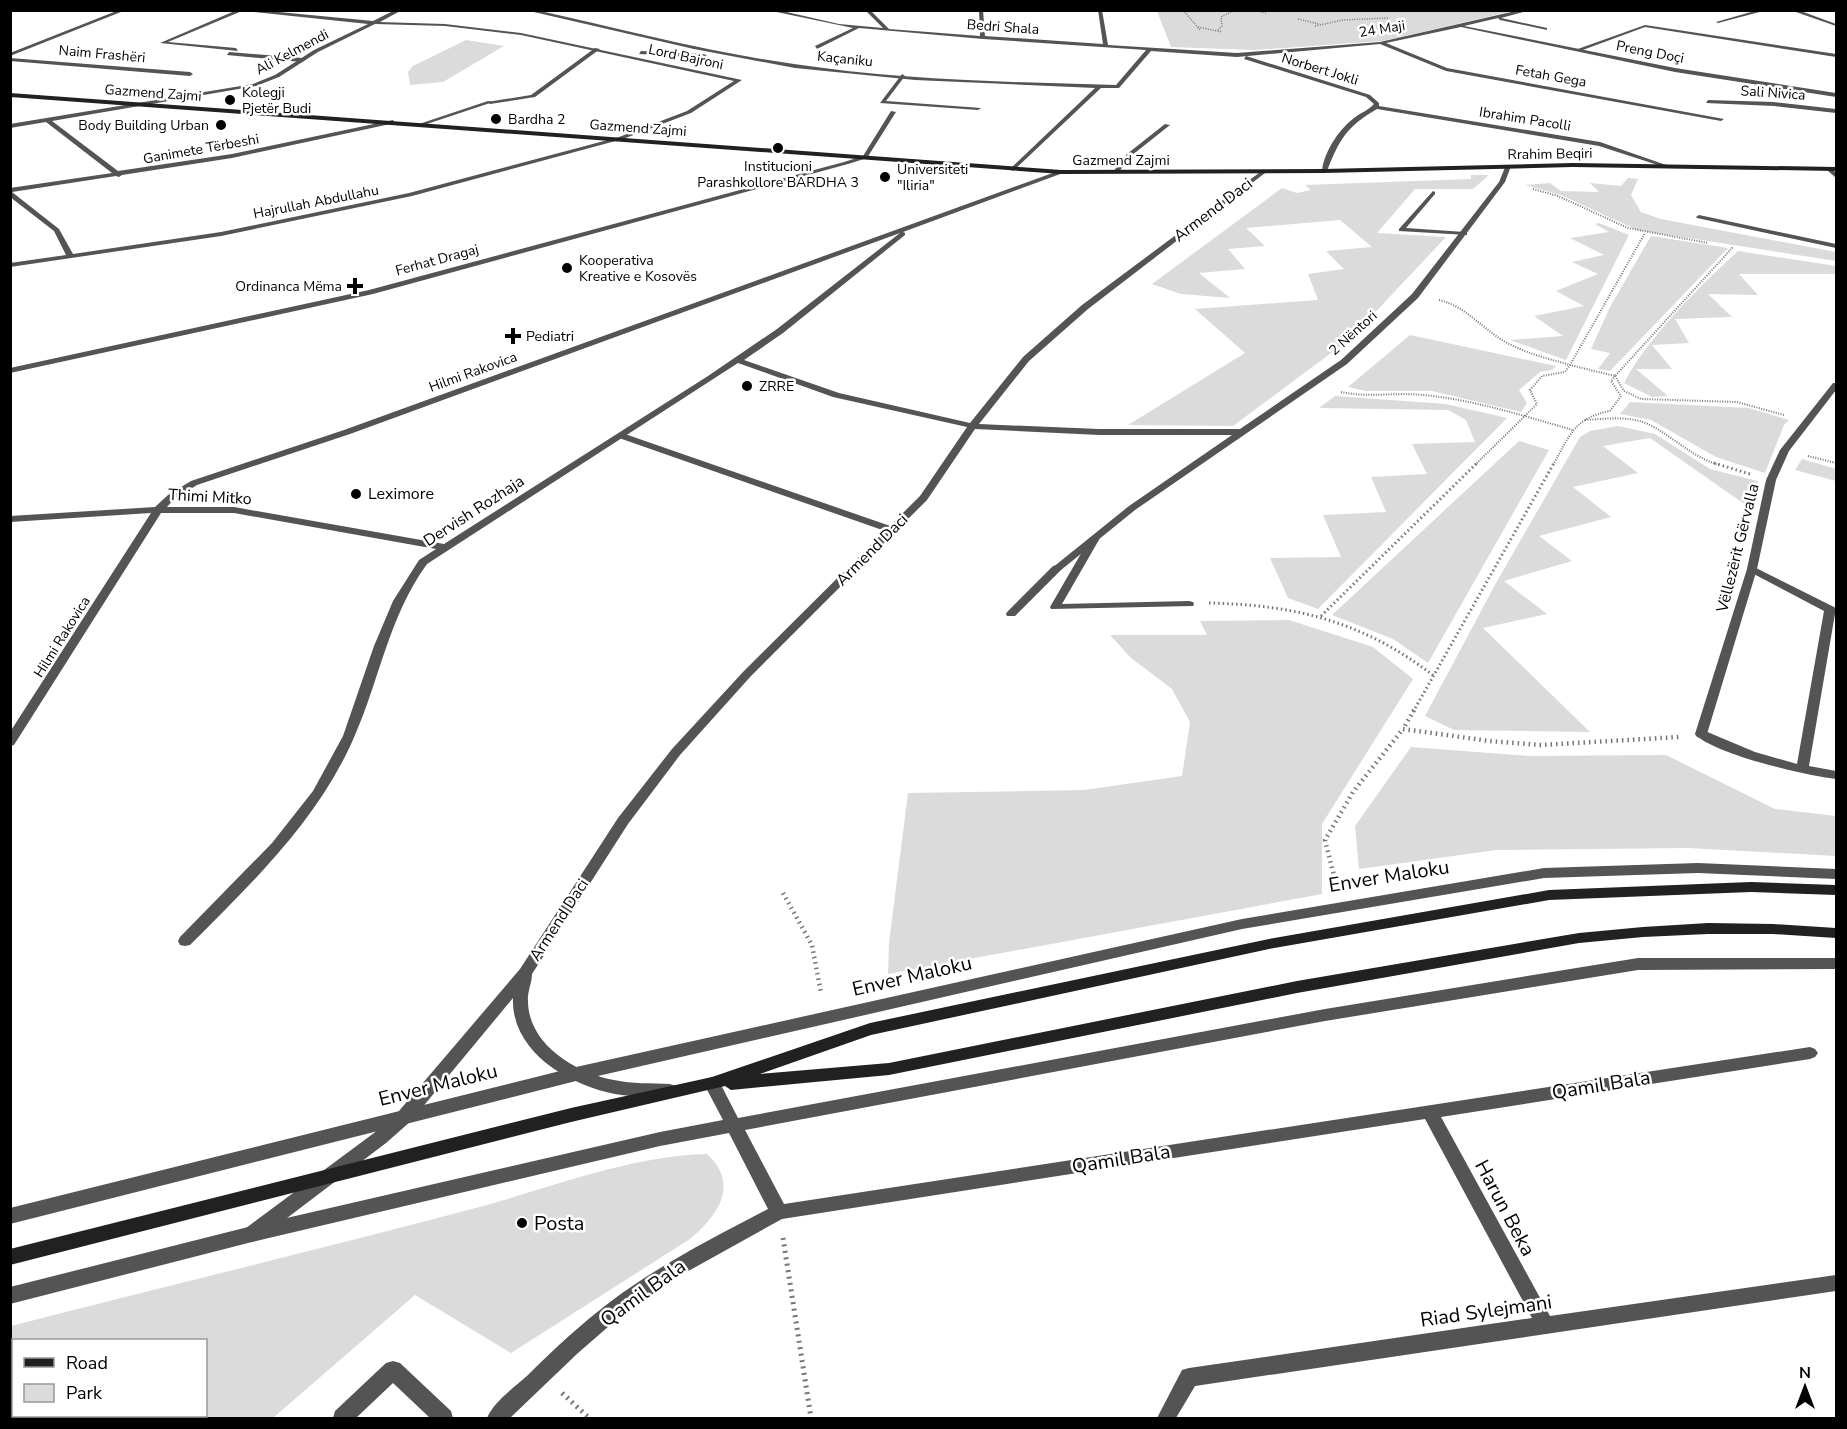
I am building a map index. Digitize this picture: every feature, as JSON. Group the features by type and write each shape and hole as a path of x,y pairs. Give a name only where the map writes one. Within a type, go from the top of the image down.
{"street":[{"name":"Naim Frashëri","path":"10,57 124,10"},
{"name":"Ali Kelmendi","path":"10,126 254,86 278,76 302,60 400,10"},
{"name":"Kaçaniku","path":"527,10 753,59 831,70 902,76 1117,87 1149,50"},
{"name":"Bedri Shala","path":"769,10 858,27 888,30 1237,55"},
{"path":"867,10 888,30"},
{"path":"981,10 983,38"},
{"path":"1100,10 1106,47"},
{"name":"24 Maji","path":"1237,55 1380,43 1461,27 1529,10"},
{"path":"1718,22 1764,10"},
{"path":"1792,10 1836,25"},
{"name":"Lord Bajroni","path":"239,11 378,23 411,23 521,34 739,80 689,112 621,138"},
{"path":"236,50 162,43 239,11"},
{"path":"1496,18 1545,29"},
{"path":"1578,50 1645,26 1836,56"},
{"path":"817,47 858,27"},
{"name":"Preng Doçi","path":"1461,27 1675,70 1836,95"},
{"name":"Fetah Gega","path":"1380,43 1446,69 1721,119"},
{"name":"Lord Bajroni","path":"600,50 753,59"},
{"path":"422,124 490,102 532,96 600,50"},
{"path":"229,54 302,60"},
{"name":"Norbert Jokli","path":"1237,55 1368,96 1377,104 1377,107"},
{"name":"Naim Frashëri","path":"10,57 190,74"},
{"path":"902,76 882,102 978,108"},
{"path":"1013,169 1100,86"},
{"name":"Gazmend Zajmi","path":"10,95 1061,172 1263,172"},
{"name":"Sali Nivica","path":"1708,102 1774,104 1836,111"},
{"path":"1324,171 1343,130 1353,120 1377,107"},
{"name":"Ibrahim Pacolli","path":"1377,107 1600,144 1666,166"},
{"path":"865,157 893,112"},
{"path":"47,120 119,175"},
{"name":"Ganimete Tërbeshi","path":"10,191 119,175 285,146 393,122"},
{"path":"1116,172 1129,155 1167,125"},
{"name":"Hajrullah Abdullahu","path":"10,265 221,234 410,195 621,138"},
{"name":"Ferhat Dragaj","path":"10,371 370,292 865,157"},
{"name":"Rrahim Beqiri","path":"1263,172 1508,166 1833,169"},
{"name":"2 Nëntori","path":"1011,614 1057,568 1132,508 1344,362 1415,296 1465,234 1502,182 1508,166"},
{"path":"1833,169 1836,176"},
{"name":"Hilmi Rakovica","path":"10,742 158,510 171,497 219,473 347,432 1061,172"},
{"name":"Armend Daci","path":"252,1234 329,1177 405,1116 525,973 624,821 676,752 747,674 924,498 972,426 1005,382 1046,340 1085,307 1263,172"},
{"path":"10,191 57,230 70,255"},
{"path":"1433,193 1401,230 1465,234"},
{"path":"1699,217 1836,246"},
{"name":"Dervish Rozhaja","path":"185,941 260,865 310,802 348,738 406,582 423,562 442,547 622,436 780,331 914,226"},
{"path":"737,360 836,395 972,426 1099,432 1242,432"},
{"name":"Vëllezërit Gërvalla","path":"1701,734 1752,569 1771,480 1785,450 1836,385"},
{"path":"622,436 892,530"},
{"name":"Thimi Mitko","path":"10,519 158,510 234,510 442,547"},
{"name":"2 Nëntori","path":"1095,538 1055,607 1189,604"},
{"path":"1752,569 1833,610 1802,769"},
{"path":"1701,734 1738,752 1802,769 1836,775"},
{"name":"Enver Maloku","path":"10,1216 576,1074 1242,924 1544,873 1698,868 1836,874"},
{"path":"10,1257 571,1115 712,1084 870,1029 1269,944 1549,896 1594,892 1751,887 1836,890"},
{"path":"712,1084 889,1069 1297,987 1579,938 1619,933 1793,929 1836,933"},
{"path":"10,1296 252,1234 660,1139 1324,1015 1638,964 1836,964"},
{"name":"Armend Daci","path":"525,973 520,1002 526,1028 541,1050 576,1074 614,1087 681,1091"},
{"name":"Qamil Bala","path":"497,1419 541,1374 617,1308 688,1260 779,1212 1810,1053"},
{"path":"712,1084 779,1212"},
{"name":"Harun Beka","path":"1429,1111 1545,1325"},
{"name":"Riad Sylejmani","path":"1166,1419 1189,1377 1836,1283"},
{"path":"342,1419 393,1371 444,1419"}],"path":[{"path":"1218,30 1222,26 1221,17 1235,10"},
{"path":"1253,10 1266,12"},
{"path":"1502,182 1558,196 1611,221 1645,233 1711,243"},
{"path":"1321,616 1537,404 1530,390 1542,376 1565,372 1645,233"},
{"path":"1339,897 1325,840 1353,792 1404,729 1573,430 1590,415 1610,411 1621,396 1611,381 1733,247 1722,245"},
{"path":"1415,296 1457,305 1498,337 1520,350 1615,376 1624,391 1641,399 1737,402 1807,423"},
{"path":"1313,383 1347,393 1371,396 1424,395 1524,416 1573,430"},
{"path":"1584,420 1620,418 1639,421 1650,425 1699,459 1771,480"},
{"path":"1189,604 1240,603 1278,607 1321,616 1365,631 1407,653 1434,676"},
{"path":"1404,729 1470,739 1540,745 1624,743 1701,734"},
{"path":"783,893 812,945 822,999"},
{"path":"779,1212 811,1419"},
{"path":"541,1374 589,1419"}],"green space":[{"path":"1157,11 1513,11 1383,41 1254,50 1171,47"},
{"path":"466,40 504,46 443,82 410,85 408,72 413,66"},
{"path":"1471,175 1489,175 1473,189 1415,189 1377,233 1446,237 1350,339 1233,426 1128,425 1245,353 1195,309 1318,300 1308,274 1344,269 1326,251 1372,247 1340,220 1246,228 1265,246 1228,249 1245,269 1199,273 1230,298 1181,294 1152,284 1282,188 1297,193 1311,190 1305,185 1471,179"},
{"path":"1628,178 1638,179 1631,195 1641,212 1661,219 1836,252 1836,261 1637,230 1561,195 1525,185 1550,183 1561,191 1599,192 1590,183 1621,186"},
{"path":"1599,223 1629,235 1566,360 1510,340 1563,336 1534,316 1584,306 1556,291 1598,274 1572,262 1604,255 1570,238 1609,232 1595,224"},
{"path":"1651,236 1728,248 1610,371 1598,369 1610,353 1591,349 1610,307"},
{"path":"1738,251 1836,266 1836,274 1739,274 1758,295 1708,294 1732,317 1675,319 1689,343 1652,345 1672,369 1636,369 1668,396 1652,397 1624,383 1646,348 1660,331 1691,296"},
{"path":"1410,335 1556,366 1552,370 1540,372 1519,390 1527,403 1521,412 1432,391 1366,391 1348,387"},
{"path":"1335,396 1446,404 1507,418 1318,609 1288,598 1270,558 1341,557 1323,515 1386,512 1371,477 1427,474 1412,444 1475,442 1466,420 1448,410 1319,408"},
{"path":"1630,402 1749,408 1789,420 1784,425 1765,473 1716,457 1651,420 1620,414"},
{"path":"1618,426 1655,434 1710,469 1758,481 1750,508 1650,438 1603,446 1638,473 1573,487 1611,517 1539,536 1572,561 1504,581 1547,614 1483,628 1590,732 1454,730 1425,716 1496,583 1580,437 1590,431"},
{"path":"1519,441 1549,450 1428,663 1393,639 1332,615"},
{"path":"1802,459 1836,469 1836,481 1795,470"},
{"path":"1289,620 1373,647 1413,679 1322,824 1322,894 888,974 889,943 908,793 1084,790 1182,776 1190,722 1172,689 1131,658 1110,635 1207,635 1200,621"},
{"path":"1411,747 1530,756 1666,755 1775,809 1836,816 1836,856 1688,848 1496,850 1359,869 1355,826"},
{"path":"707,1154 717,1165 724,1188 716,1210 709,1220 690,1239 511,1353 415,1295 273,1418 11,1418 11,1326 354,1240 497,1202 586,1175 646,1161"}],"place":[{"name":"Kolegji Pjetër Budi","path":"230,100"},
{"name":"Bardha 2","path":"496,119"},
{"name":"Body Building Urban","path":"221,125"},
{"name":"Institucioni Parashkollore BARDHA 3","path":"778,148"},
{"name":"Universiteti \"Iliria\"","path":"885,177"},
{"name":"Kooperativa Kreative e Kosovës","path":"567,268"},
{"name":"Ordinanca Mëma","path":"355,286"},
{"name":"Pediatri","path":"513,336"},
{"name":"ZRRE","path":"747,386"},
{"name":"Leximore","path":"356,494"},
{"name":"Posta","path":"522,1223"}]}
